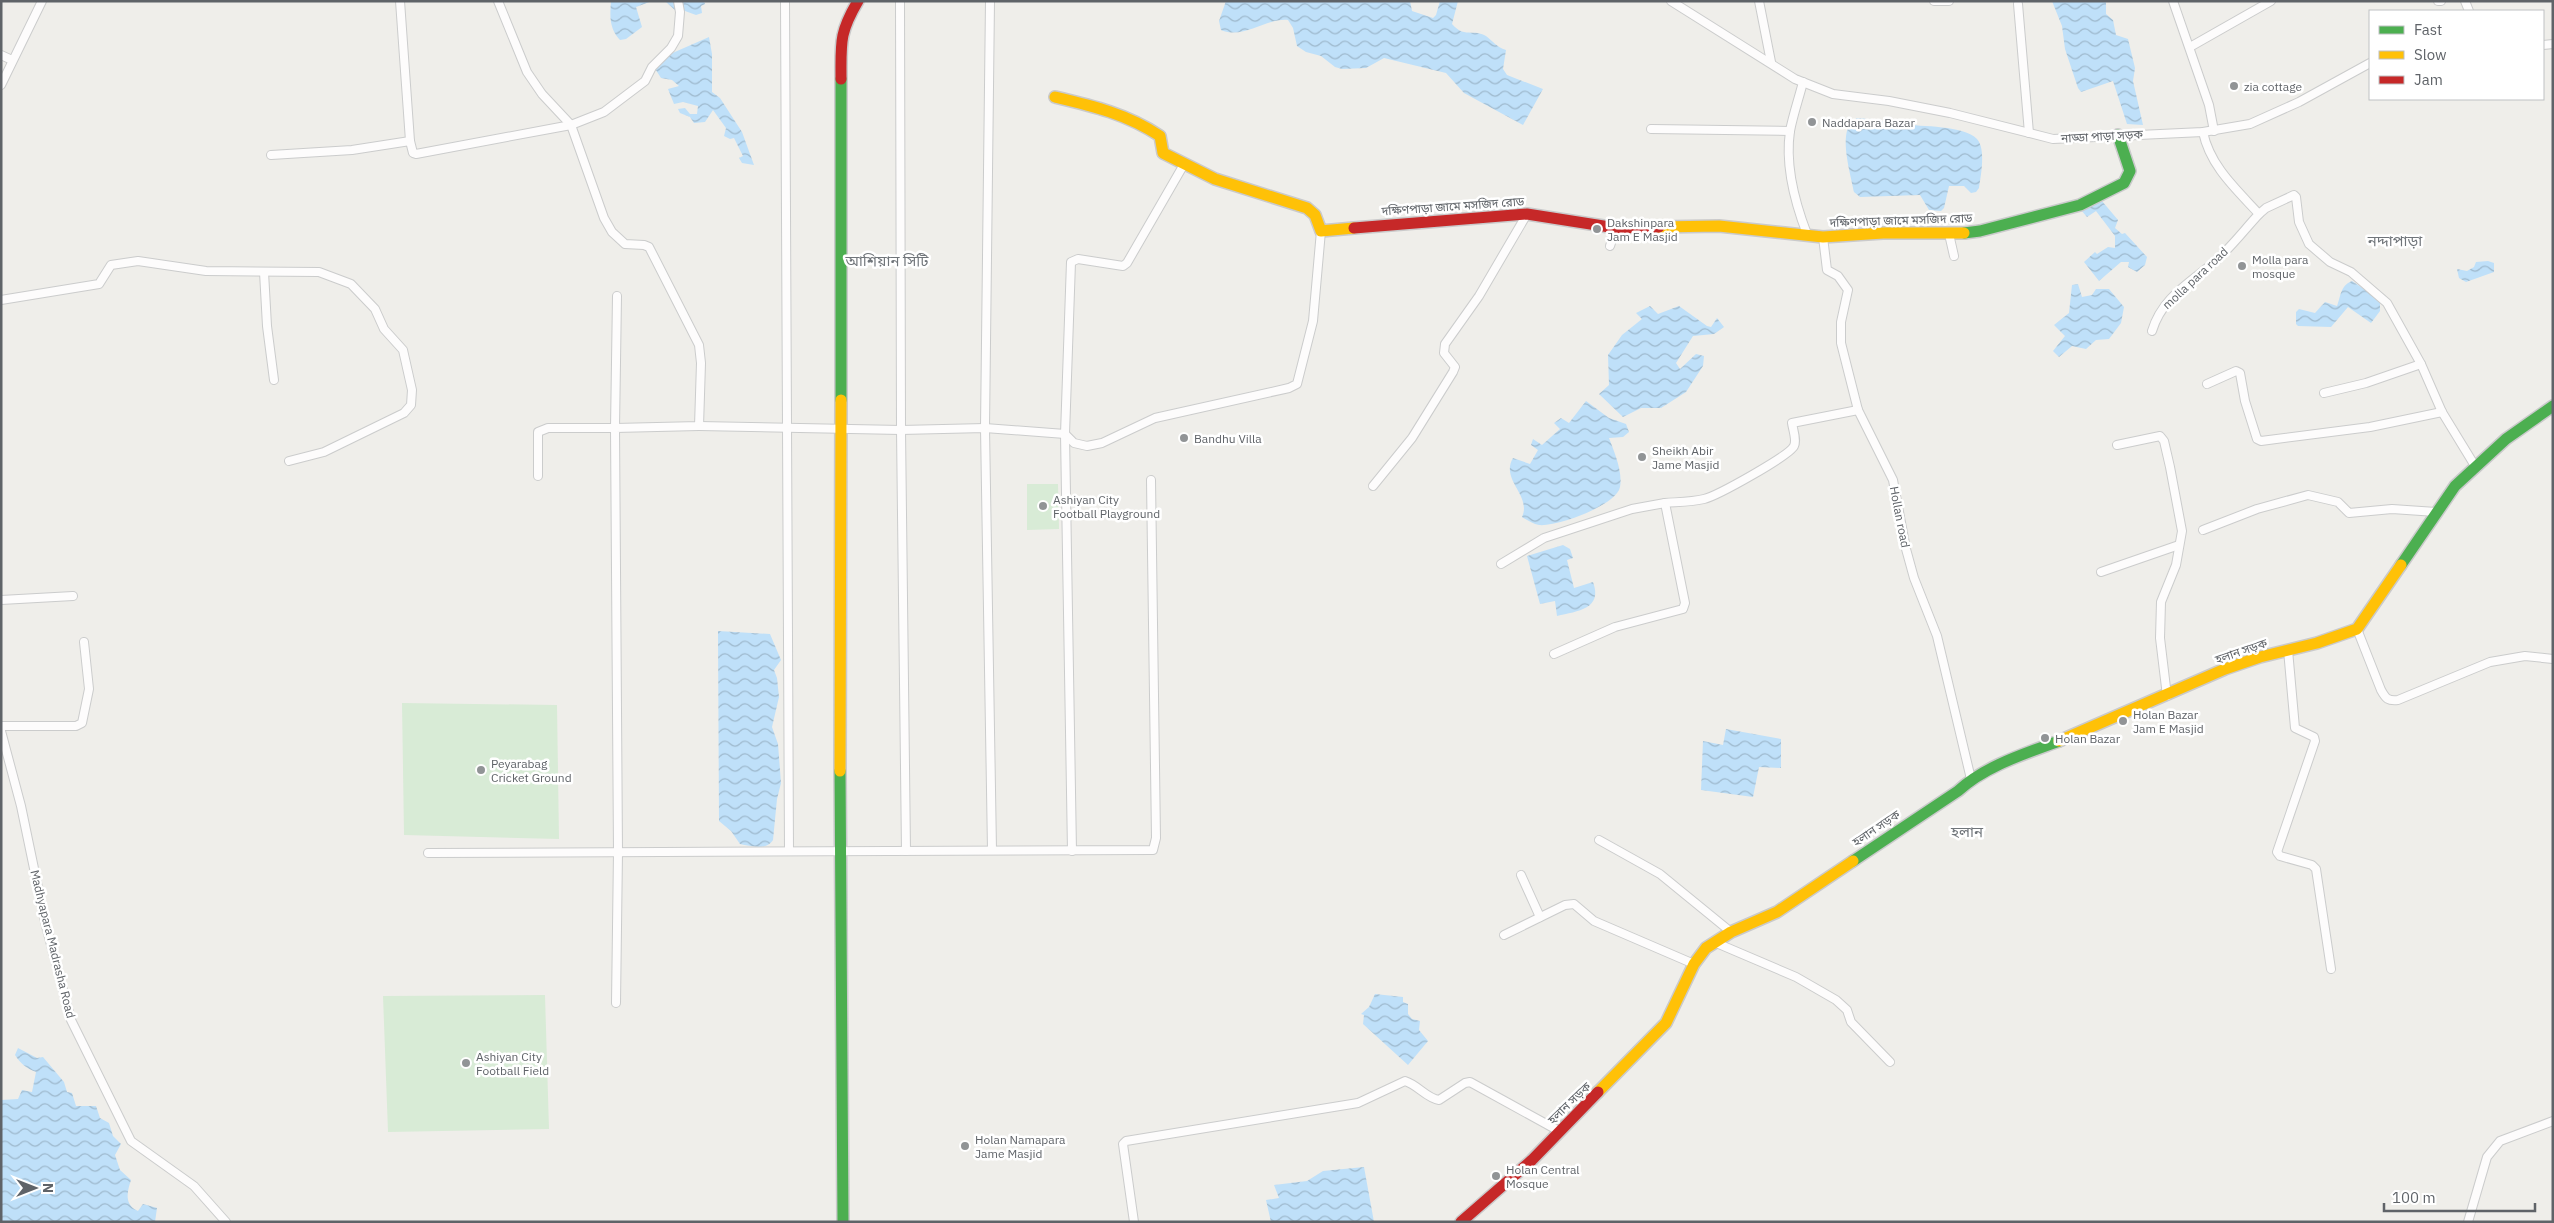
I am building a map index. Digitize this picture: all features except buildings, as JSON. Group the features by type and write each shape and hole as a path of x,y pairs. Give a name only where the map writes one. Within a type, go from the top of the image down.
{"street":[{"path":"1,85 42,1"},
{"path":"400,1 410,141 413,153 416,154 571,125 604,112 646,81 652,67 671,48 678,36 680,12 678,1"},
{"path":"498,1 527,72 542,94 571,125 604,218 612,232 625,244 649,247 699,345 701,363 699,426"},
{"path":"786,1 789,851"},
{"path":"843,1222 840,851 841,33 848,15 858,1"},
{"path":"900,1 901,430 906,851"},
{"path":"990,1 985,428 992,850"},
{"name":"নাড্ডা পাড়া সড়ক","path":"1671,1 1713,29 1803,82 1833,94 1898,102 2053,139 2203,132 2250,124 2369,64"},
{"path":"1759,1 1771,62"},
{"path":"1934,1 1950,1"},
{"path":"2173,1 2210,105 2214,131"},
{"path":"2190,47 2271,1"},
{"path":"2018,4 2029,133"},
{"path":"1,55 12,60"},
{"path":"1803,82 1790,131 1789,150 1796,205 1807,234"},
{"path":"538,476 538,432 548,428 699,426 901,430 985,428 1065,434 1074,443 1087,446 1102,443 1155,418 1215,403 1289,388 1296,384 1313,321 1321,231 1316,215 1307,208 1238,189 1183,166 1163,153 1160,136 1141,123 1116,111 1055,97"},
{"path":"1651,129 1790,131"},
{"path":"2203,132 2207,149 2219,170 2259,214"},
{"name":"দক্ষিণপাড়া জামে মসজিদ রোড","path":"1321,231 1419,221 1527,214 1616,228 1719,226 1823,237 1884,234 1949,234 1980,231 2080,206 2124,182 2130,171 2118,135"},
{"path":"271,155 352,150 410,141"},
{"path":"1072,851 1065,434 1071,262 1078,259 1123,266 1127,263 1183,166"},
{"name":"molla para road","path":"2152,331 2157,314 2168,301 2214,262 2266,208 2294,195 2296,197 2299,222 2310,244 2330,262 2352,272 2387,303 2421,364"},
{"path":"1372,486 1412,438 1453,372 1455,367 1444,353 1444,344 1479,296 1527,214"},
{"path":"1610,246 1616,228"},
{"path":"1949,234 1954,256"},
{"name":"Hollan road","path":"1823,237 1826,270 1838,276 1848,290 1841,322 1841,343 1858,410 1893,480 1906,549 1914,578 1937,636 1971,779"},
{"path":"1,300 99,284 111,265 138,261 206,271 319,272 351,284 374,309 384,328 403,350 412,390 411,405 404,413 324,452 289,460"},
{"path":"264,272 266,326 274,380"},
{"path":"616,1002 618,852 615,428 617,296"},
{"path":"2324,393 2366,383 2421,364 2442,412 2475,466"},
{"path":"2207,384 2236,371 2240,373 2257,439 2261,441 2370,427 2442,412"},
{"path":"2551,408 2526,423 2475,466 2455,486 2356,630 2381,690 2385,698 2390,701 2398,700 2490,662 2525,656 2553,659"},
{"path":"1501,564 1544,538 1632,509 1703,499 1726,491 1794,448 1796,442 1792,423 1798,420 1858,410"},
{"path":"2116,444 2160,436 2164,441 2182,531 2176,565 2161,602 2160,638 2167,696"},
{"path":"428,853 1153,850 1155,846 1151,480"},
{"path":"2203,530 2257,509 2308,496 2338,502 2350,513 2392,509 2436,512"},
{"path":"1554,654 1615,627 1683,609 1685,603 1665,504"},
{"path":"2102,572 2179,545"},
{"path":"1,600 73,596"},
{"name":"হলান সড়ক","path":"1461,1222 1532,1160 1666,1024 1694,964 1714,942 1731,932 1777,912 1958,791 1971,779 2047,745 2086,731 2167,696 2225,669 2260,657 2356,630"},
{"path":"1,726 76,726 82,723 88,689 84,642"},
{"path":"2288,650 2295,728 2314,737 2315,740 2277,852 2280,856 2312,865 2316,868 2331,969"},
{"name":"Madhyapara Madrasha Road","path":"1,731 23,815 46,926 71,1020 131,1141 194,1186 226,1222"},
{"path":"1599,840 1660,874 1731,932"},
{"path":"1521,875 1540,917"},
{"path":"1504,935 1565,905 1574,904 1594,921 1694,964"},
{"path":"1714,942 1796,977 1836,1000 1847,1010 1851,1022 1890,1062"},
{"path":"1134,1222 1123,1144 1126,1141 1358,1103 1405,1081 1412,1083 1433,1099 1439,1100 1465,1083 1470,1082 1559,1131"},
{"path":"2468,1222 2487,1156 2500,1140 2553,1121"}],"green space":[{"name":"Ashiyan City Football Playground","path":"1027,484 1058,484 1059,529 1027,530"},
{"name":"Peyarabag Cricket Ground","path":"402,703 557,705 559,839 404,835"},
{"name":"Ashiyan City Football Field","path":"545,995 549,1129 388,1132 383,996"}],"water":[{"path":"611,1 652,1 636,7 642,27 626,39 620,40 612,26"},
{"path":"665,1 704,1 705,4 701,6 702,13 696,15 685,11 677,12"},
{"path":"1226,1 1410,1 1412,11 1433,18 1436,15 1440,1 1458,1 1452,24 1461,31 1486,36 1497,46 1506,50 1503,69 1507,75 1543,89 1523,125 1464,93 1446,73 1384,58 1366,68 1342,69 1335,67 1321,56 1306,52 1297,46 1293,28 1288,20 1271,22 1246,31 1230,32 1221,30 1219,21"},
{"path":"2052,1 2106,1 2106,14 2113,20 2116,35 2128,39 2135,68 2133,81 2143,125 2127,124 2113,81 2081,92 2078,88 2065,49 2062,26"},
{"path":"709,37 712,54 712,92 720,98 742,132 754,165 742,163 739,158 743,156 734,138 730,139 724,136 726,128 713,110 705,122 694,123 690,117 680,113 678,109 685,108 690,114 697,114 698,106 683,102 674,104 668,89 679,86 672,80 661,78 654,67 668,55"},
{"path":"1858,118 1942,127 1971,134 1980,143 1981,149 1982,162 1979,188 1976,192 1971,193 1964,186 1949,186 1944,208 1941,211 1929,210 1920,195 1860,197 1854,192 1846,151 1847,130 1851,122"},
{"path":"2102,201 2118,220 2115,228 2122,234 2125,233 2147,257 2145,265 2137,272 2128,267 2129,262 2121,262 2099,281 2084,262 2095,252 2097,254 2108,247 2115,248 2115,236 2096,211 2087,217 2081,210"},
{"path":"2488,261 2494,263 2494,272 2466,282 2459,278 2457,269 2467,271 2474,267 2476,262"},
{"path":"2352,281 2370,293 2380,303 2380,311 2371,323 2348,307 2331,327 2298,326 2296,324 2296,312 2299,309 2315,313 2325,302 2337,306 2343,288"},
{"path":"2078,284 2082,297 2092,295 2096,289 2109,289 2124,307 2121,323 2109,339 2096,340 2086,349 2072,346 2059,357 2053,351 2065,336 2054,325 2069,313 2072,285"},
{"path":"1650,306 1658,314 1679,306 1707,326 1711,327 1717,318 1724,327 1714,334 1693,336 1676,363 1680,369 1696,354 1704,356 1703,366 1686,392 1661,408 1641,408 1623,417 1599,394 1609,385 1608,355 1622,335 1642,319 1636,313"},
{"path":"1586,401 1609,418 1626,424 1629,432 1623,437 1609,438 1619,468 1620,487 1609,501 1585,514 1548,525 1532,523 1522,517 1523,502 1510,473 1513,458 1530,464 1538,450 1531,445 1533,439 1542,445 1560,429 1554,423 1561,418 1569,423"},
{"path":"1563,545 1570,549 1573,558 1567,560 1574,588 1593,582 1595,598 1587,607 1557,616 1555,601 1540,604 1527,556"},
{"path":"718,631 770,634 781,660 774,670 779,697 772,727 778,744 781,783 777,799 773,840 762,847 740,844 731,831 719,821"},
{"path":"1726,729 1781,739 1781,768 1759,767 1753,797 1701,790 1703,741 1723,745"},
{"path":"1375,994 1403,997 1403,1002 1408,1004 1408,1014 1412,1019 1420,1021 1419,1030 1428,1041 1408,1065 1363,1024 1364,1015 1361,1014 1369,1007"},
{"path":"18,1048 37,1058 43,1057 64,1082 67,1092 72,1093 76,1106 96,1106 100,1118 109,1123 113,1136 121,1144 115,1155 120,1170 131,1180 128,1189 130,1205 138,1211 143,1204 157,1208 155,1222 1,1222 1,1100 18,1099 22,1090 32,1092 36,1072 29,1069 17,1058 15,1055"},
{"path":"1364,1167 1374,1222 1271,1222 1266,1200 1279,1198 1274,1185 1307,1181 1323,1171"}],"traffic: fast":[{"path":"841,79 841,400"},
{"path":"1964,233 1980,231 2080,205 2124,183 2130,171 2118,135"},
{"path":"2401,565 2455,486 2506,439 2553,406"},
{"path":"1853,861 1958,791 1980,774 2019,756 2059,741"},
{"path":"840,771 843,1222"}],"traffic: slow":[{"path":"1055,97 1096,107 1148,128 1160,136 1163,153 1215,179 1307,208 1315,215 1321,231 1354,228"},
{"path":"1659,227 1719,226 1823,237 1883,233 1964,233"},
{"path":"840,771 841,400"},
{"path":"2059,741 2225,669 2260,657 2317,643 2357,629 2401,565"},
{"path":"1598,1092 1666,1023 1694,964 1706,948 1731,932 1777,912 1853,861"}],"traffic: jam":[{"path":"841,79 842,38 847,22 858,1"},
{"path":"1354,228 1527,214 1616,228 1659,227"},
{"path":"1461,1222 1532,1160 1598,1092"}],"place":[{"name":"zia cottage","path":"2234,86"},
{"name":"Naddapara Bazar","path":"1812,122"},
{"name":"Dakshinpara Jam E Masjid","path":"1597,229"},
{"name":"Molla para mosque","path":"2242,266"},
{"name":"Bandhu Villa","path":"1184,438"},
{"name":"Sheikh Abir Jame Masjid","path":"1642,457"},
{"name":"Ashiyan City Football Playground","path":"1043,506"},
{"name":"Holan Bazar Jam E Masjid","path":"2123,721"},
{"name":"Holan Bazar","path":"2045,738"},
{"name":"Peyarabag Cricket Ground","path":"481,770"},
{"name":"Ashiyan City Football Field","path":"466,1063"},
{"name":"Holan Namapara Jame Masjid","path":"965,1146"},
{"name":"Holan Central Mosque","path":"1496,1176"}],"district":[{"name":"নদ্দাপাড়া","path":"2395,240"},
{"name":"আশিয়ান সিটি","path":"887,260"},
{"name":"হলান","path":"1967,831"}]}
